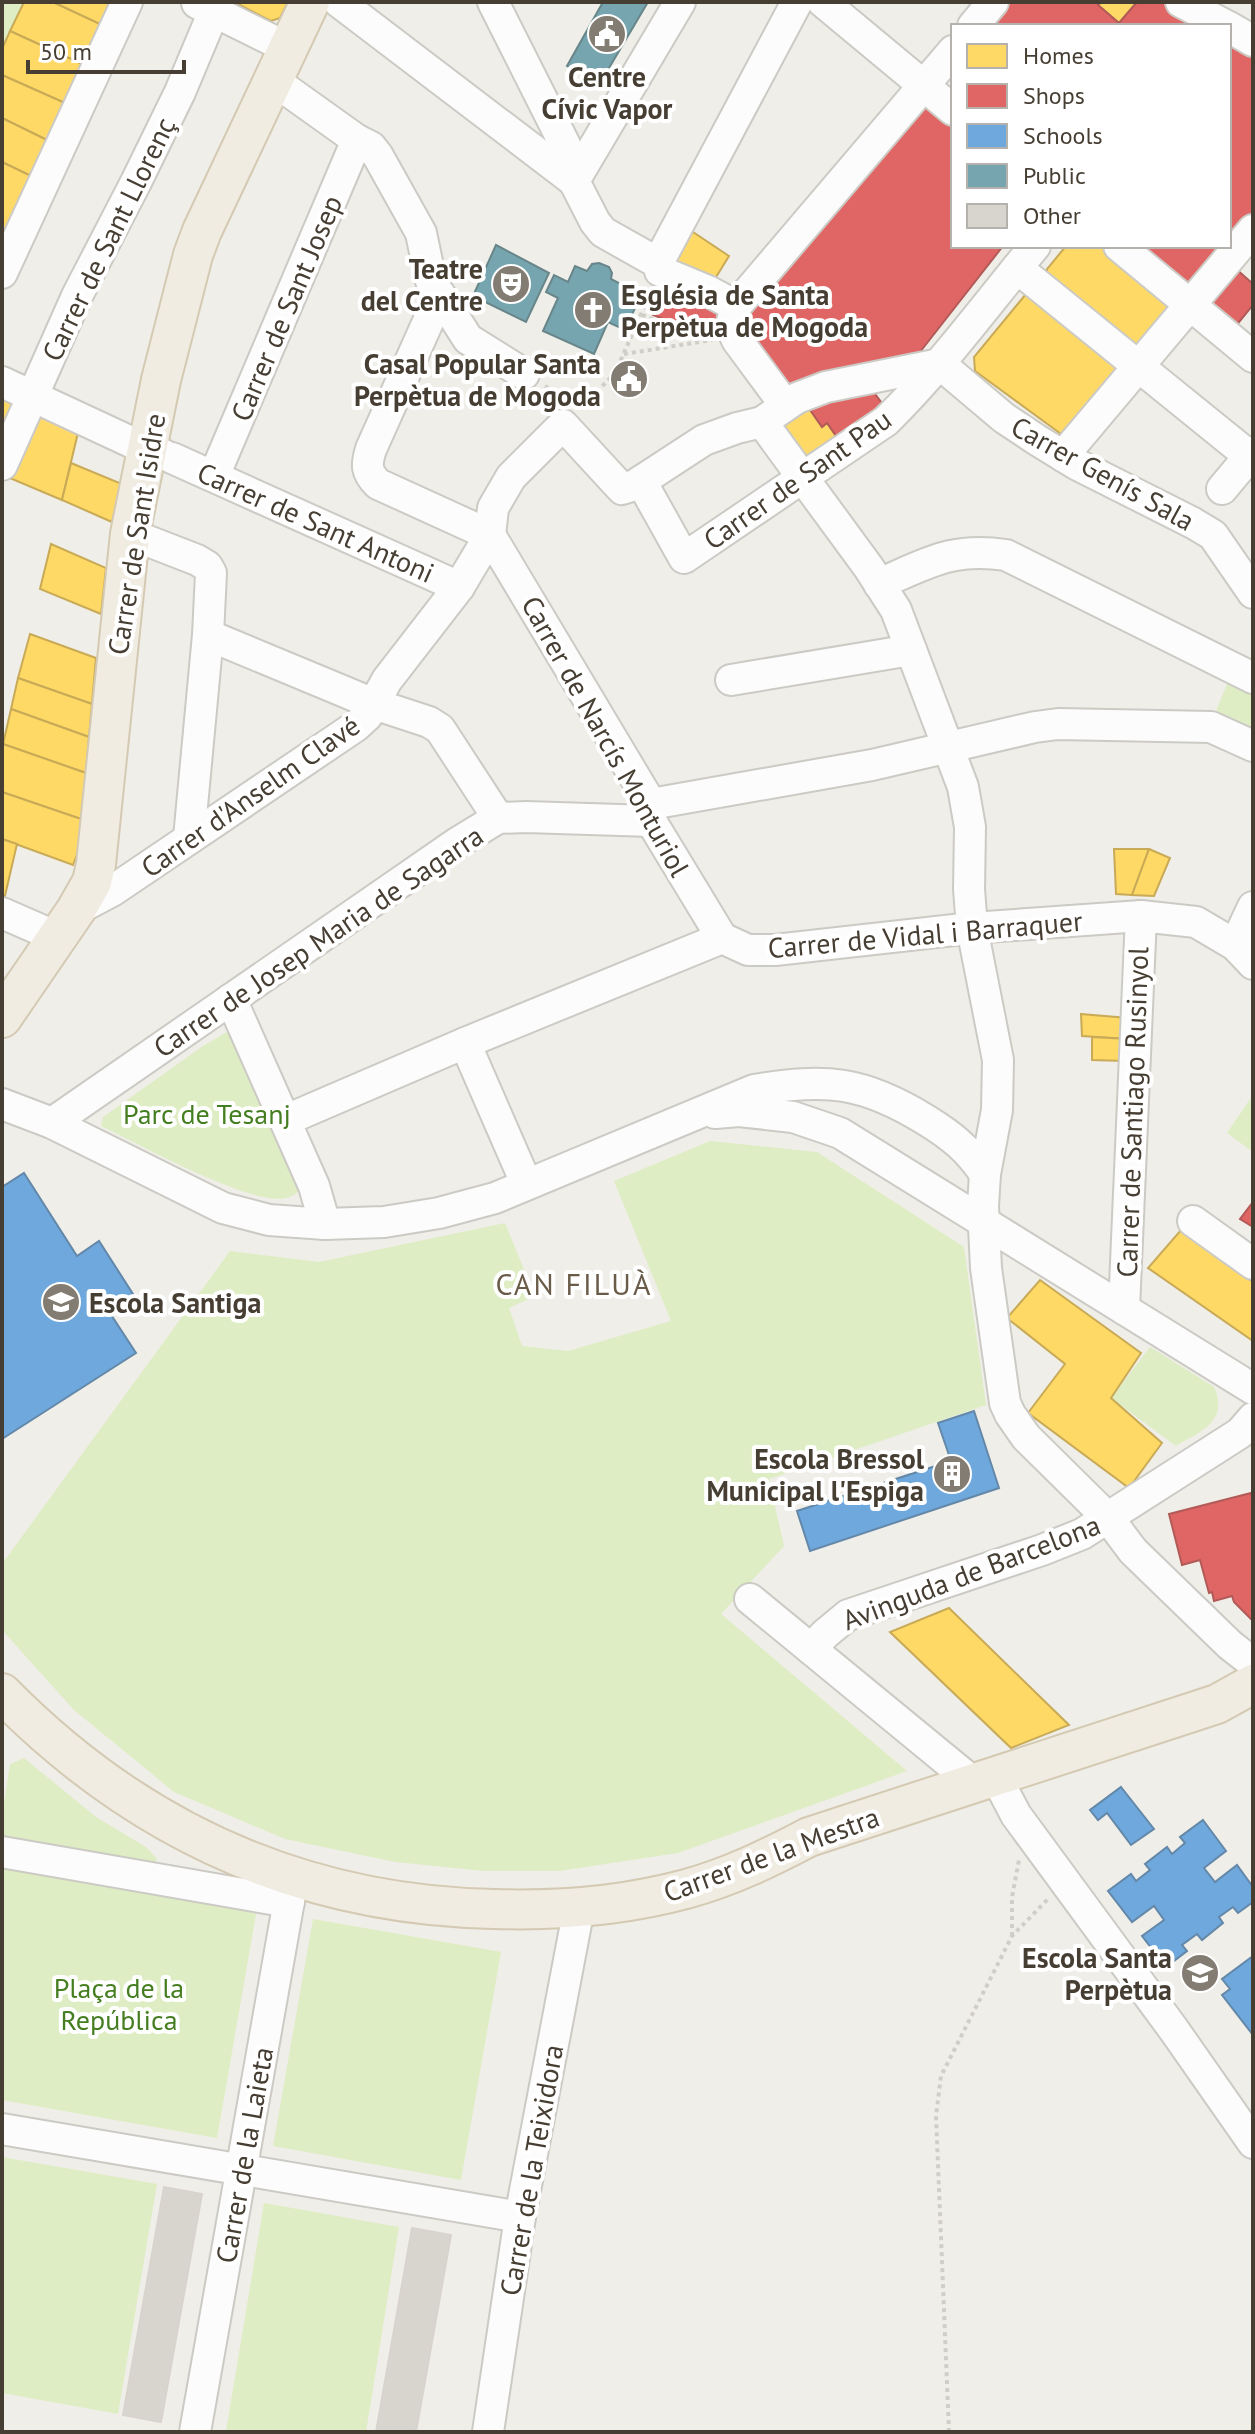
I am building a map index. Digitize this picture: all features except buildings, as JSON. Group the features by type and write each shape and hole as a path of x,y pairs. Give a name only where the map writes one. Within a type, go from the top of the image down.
{"main road":[{"name":"Carrer de Sant Isidre","path":"2,1018 92,882 130,534 161,454 161,380 202,231 310,2"},
{"name":"Carrer de la Mestra","path":"3,1695 84,1767 155,1816 291,1890 442,1908 532,1910 579,1908 638,1900 687,1888 762,1862 809,1837 985,1780 1235,1706 1253,1684"}],"street":[{"path":"2,273 127,2"},
{"path":"339,2 574,181"},
{"path":"493,2 565,145 574,181 595,222 603,232 658,263"},
{"path":"574,181 680,2"},
{"path":"797,2 658,263 660,271 708,291 737,340 803,479 896,610 963,787 970,827 972,928 998,1060 997,1110 985,1174 984,1221 986,1268 1005,1403 1026,1437 1109,1519 1133,1551 1230,1645 1253,1663"},
{"path":"823,2 951,108"},
{"path":"975,24 993,2"},
{"path":"1181,2 1227,21"},
{"path":"205,7 281,64 357,140 371,147 421,233 431,281 468,339 524,374"},
{"name":"Carrer de Sant Llorenç","path":"2,465 77,296 180,92 205,7"},
{"path":"1231,24 1253,41"},
{"path":"726,326 951,53"},
{"name":"Carrer de Sant Josep","path":"214,476 357,140"},
{"path":"1063,456 1253,230"},
{"path":"1121,248 1253,357"},
{"path":"569,414 622,489 641,481 704,440 773,414 797,398 826,387 902,387 940,364 1026,257 1138,366 1252,456 1222,489"},
{"path":"440,295 366,464 369,475 378,484 490,535"},
{"name":"Carrer Genís Sala","path":"940,364 1004,418 1063,456 1213,535 1253,593"},
{"name":"Carrer de Sant Antoni","path":"2,382 459,587"},
{"name":"Carrer de Sant Pau","path":"641,481 684,558 886,421 902,387"},
{"name":"Carrer d'Anselm Clavé","path":"66,924 367,716 387,680 459,587 490,535 493,508 511,477 569,414"},
{"path":"130,534 197,560 207,566 211,573 189,838"},
{"name":"Carrer de Narcís Monturiol","path":"490,535 722,938"},
{"path":"879,584 960,553 1006,555 1253,678"},
{"path":"208,635 374,704 429,722 440,729 498,818"},
{"path":"731,680 911,650"},
{"name":"Carrer de Josep Maria de Sagarra","path":"52,1123 457,843 498,818 651,813 1058,724 1211,727 1253,746"},
{"path":"1244,954 1253,907"},
{"path":"2,913 66,924"},
{"name":"Carrer de Vidal i Barraquer","path":"722,938 748,950 775,950 972,928 1141,916 1196,922 1244,954"},
{"name":"Carrer de Santiago Rusinyol","path":"1124,1309 1141,916"},
{"path":"286,1120 722,938"},
{"path":"231,999 314,1186 325,1224"},
{"path":"465,1043 526,1183"},
{"path":"2,1104 52,1123 223,1208 269,1220 325,1224 384,1222 439,1213 495,1198 754,1090 795,1083 842,1085 878,1093 948,1134 969,1151 985,1174"},
{"path":"700,1114 739,1111 793,1117 840,1133 1253,1389"},
{"path":"1193,1221 1253,1264"},
{"name":"Avinguda de Barcelona","path":"811,1649 848,1615 1082,1534 1240,1433 1253,1418"},
{"path":"750,1599 985,1780 1008,1804 1253,2143"},
{"path":"2,1852 291,1890"},
{"name":"Carrer de la Laieta","path":"195,2432 291,1890"},
{"name":"Carrer de la Teixidora","path":"488,2432 520,2217 579,1908"},
{"path":"2,2129 520,2217"}],"path":[{"path":"524,374 559,394 569,414 615,373 642,315 726,326"},
{"path":"624,354 726,326"},
{"path":"1012,1936 1012,1897 1025,1828"},
{"path":"949,2432 936,2116 941,2076 1012,1936 1050,1896 1072,1889"}],"green space":[{"path":"2,2 24,2 2,49"},
{"path":"1231,674 1253,686 1253,729 1216,711"},
{"name":"Parc de Tesanj","path":"227,1032 238,1039 302,1189 288,1197 269,1198 247,1193 167,1159 101,1126 103,1117"},
{"path":"1253,1095 1253,1152 1227,1133"},
{"path":"710,1141 817,1152 964,1247 986,1405 769,1479 784,1546 721,1614 907,1771 678,1853 559,1871 484,1871 395,1862 285,1839 174,1792 74,1710 2,1630 2,1564 230,1251 319,1262 505,1223 535,1296 509,1308 522,1346 568,1351 671,1321 614,1181"},
{"path":"1150,1347 1214,1387 1218,1399 1218,1409 1210,1424 1176,1446 1111,1398"},
{"path":"24,1758 96,1817 146,1847 157,1859 154,1867 2,1842 2,1818 10,1764"},
{"name":"Plaça de la República","path":"2,1863 257,1909 217,2138 2,2100"},
{"path":"313,1919 501,1952 461,2180 273,2146"},
{"path":"2,2157 157,2184 118,2414 2,2393"},
{"path":"264,2203 399,2227 366,2432 226,2431"}],"place":[{"name":"Centre Cívic Vapor","path":"607,34"},
{"name":"Teatre del Centre","path":"511,284"},
{"name":"Església de Santa Perpètua de Mogoda","path":"593,310"},
{"name":"Casal Popular Santa Perpètua de Mogoda","path":"629,379"},
{"name":"Escola Santiga","path":"61,1302"},
{"name":"Escola Bressol Municipal l'Espiga","path":"952,1474"},
{"name":"Escola Santa Perpètua","path":"1200,1973"}],"district":[{"name":"CAN FILUÀ","path":"574,1283"}]}
